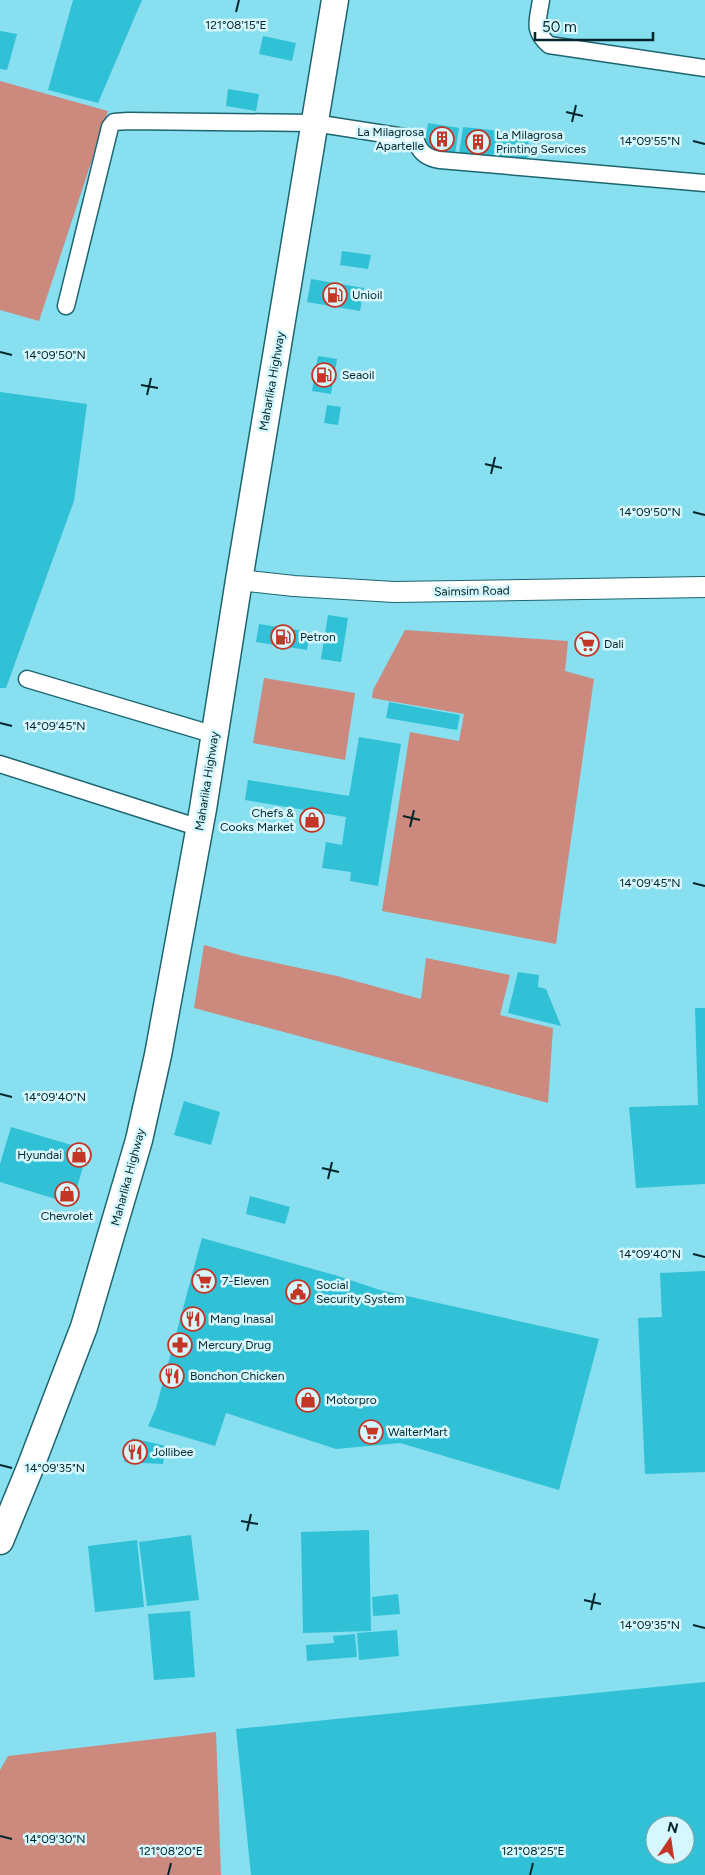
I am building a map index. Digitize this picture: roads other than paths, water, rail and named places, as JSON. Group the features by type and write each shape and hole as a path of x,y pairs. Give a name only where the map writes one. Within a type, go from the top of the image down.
{"highway":[{"name":"Maharlika Highway","path":"0,1541 84,1327 138,1140 158,1055 200,828 335,0"}],"street":[{"path":"541,0 537,25 540,37 549,46 705,68"},
{"path":"66,306 110,127 114,122 128,120 314,123 404,137 416,141 419,150 430,159 435,160 705,183"},
{"name":"Saimsim Road","path":"239,580 294,586 394,592 705,586"},
{"path":"27,679 215,735"},
{"path":"0,764 200,828"}],"place":[{"name":"La Milagrosa Apartelle","path":"442,139"},
{"name":"La Milagrosa Printing Services","path":"478,142"},
{"name":"Unioil","path":"335,295"},
{"name":"Seaoil","path":"324,375"},
{"name":"Petron","path":"283,637"},
{"name":"Dali","path":"587,644"},
{"name":"Chefs & Cooks Market","path":"312,820"},
{"name":"Hyundai","path":"79,1155"},
{"name":"Chevrolet","path":"67,1194"},
{"name":"7-Eleven","path":"204,1281"},
{"name":"Social Security System","path":"298,1292"},
{"name":"Mang Inasal","path":"193,1319"},
{"name":"Mercury Drug","path":"180,1345"},
{"name":"Bonchon Chicken","path":"172,1376"},
{"name":"Motorpro","path":"308,1400"},
{"name":"WalterMart","path":"371,1432"},
{"name":"Jollibee","path":"135,1452"}]}
